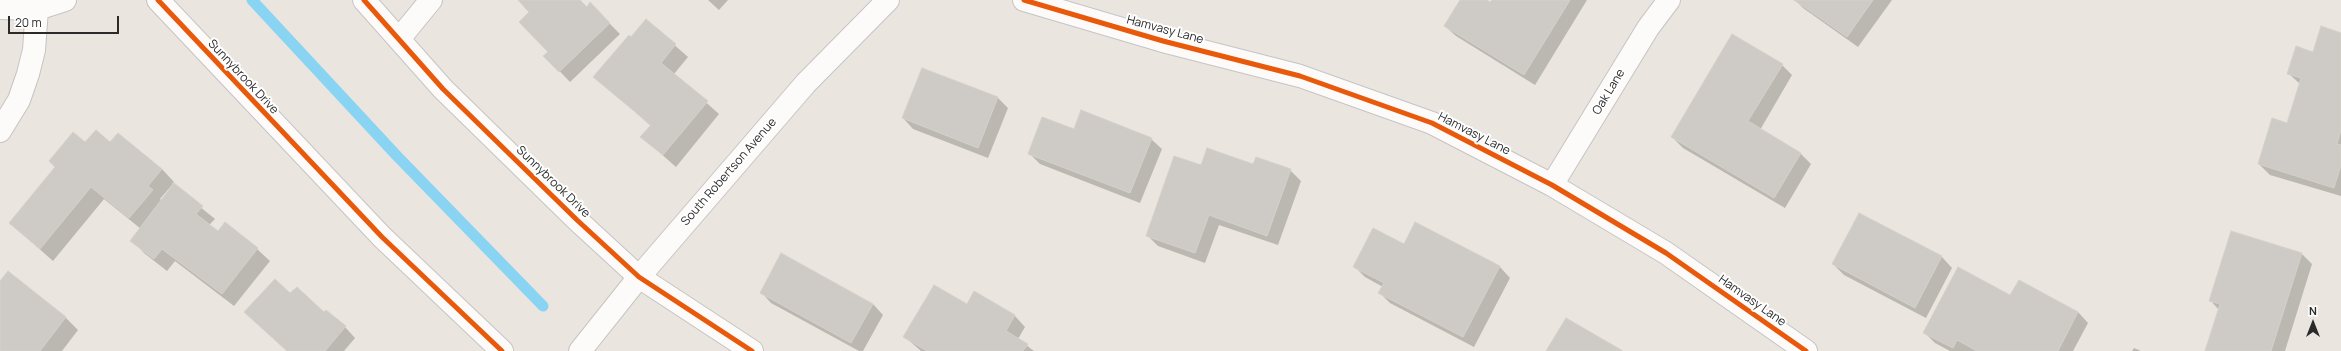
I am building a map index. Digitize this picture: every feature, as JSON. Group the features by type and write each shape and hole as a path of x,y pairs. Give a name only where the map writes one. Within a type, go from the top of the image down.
{"street":[{"path":"0,8 37,9 65,0"},
{"name":"Sunnybrook Drive","path":"158,0 376,231 502,351"},
{"name":"Sunnybrook Drive","path":"364,0 443,89 577,220 639,277 752,351"},
{"path":"399,39 431,0"},
{"name":"South Robertson Avenue","path":"580,351 639,277 806,83 888,0"},
{"name":"Hamvasy Lane","path":"1024,0 1163,40 1300,76 1432,123 1552,185 1666,253 1806,351"},
{"name":"Oak Lane","path":"1552,185 1648,28 1669,0"},
{"path":"0,131 19,100 28,74 34,50 37,9"}],"building":[{"path":"518,0 580,0 587,7 590,2 610,23 559,72 543,56 548,52 519,22 529,12"},
{"path":"1460,0 1487,0 1490,2 1492,0 1570,0 1524,75 1444,26"},
{"path":"1794,0 1873,0 1847,37"},
{"path":"646,19 676,44 661,63 708,101 663,155 640,137 651,125 593,77 629,35 631,37"},
{"path":"2321,26 2341,33 2341,130 2337,144 2341,145 2341,165 2334,188 2258,164 2272,118 2287,123 2301,78 2287,74 2296,46 2313,52"},
{"path":"1732,34 1783,64 1748,121 1801,153 1774,198 1671,137"},
{"path":"922,68 998,97 978,148 902,118"},
{"path":"1081,110 1152,138 1130,193 1028,154 1042,117 1074,129"},
{"path":"96,130 110,142 118,133 162,169 148,186 153,190 129,218 91,187 40,249 9,223 55,167 49,161 73,132 85,142"},
{"path":"1207,148 1253,164 1256,157 1291,169 1267,236 1209,215 1195,253 1146,236 1174,156 1201,165"},
{"path":"174,183 203,206 196,214 218,231 225,222 258,248 222,294 162,249 154,259 130,241"},
{"path":"1859,213 1942,256 1915,308 1832,264"},
{"path":"1415,222 1500,266 1463,337 1378,293 1384,283 1353,267 1373,228 1404,244"},
{"path":"2231,231 2302,253 2271,351 2205,351 2220,304 2209,301"},
{"path":"781,253 873,304 851,343 760,293"},
{"path":"1958,267 2010,295 2019,280 2078,312 2058,351 1977,351 1957,340 1953,348 1923,333"},
{"path":"8,271 66,317 40,351 0,351 0,281"},
{"path":"275,279 290,293 297,287 324,312 326,310 346,326 325,351 287,351 244,312"},
{"path":"934,285 967,304 974,291 1015,315 1006,331 1028,344 1023,351 927,351 903,337"},
{"path":"1566,318 1623,351 1546,351"}],"waterway":[{"path":"252,0 397,156 543,306"}],"cycle path":[{"path":"158,0 382,237 502,351"},
{"path":"364,0 443,89 577,220 639,277 752,351"},
{"path":"1024,0 1163,41 1300,76 1432,123 1552,185 1666,253 1806,351"}]}
